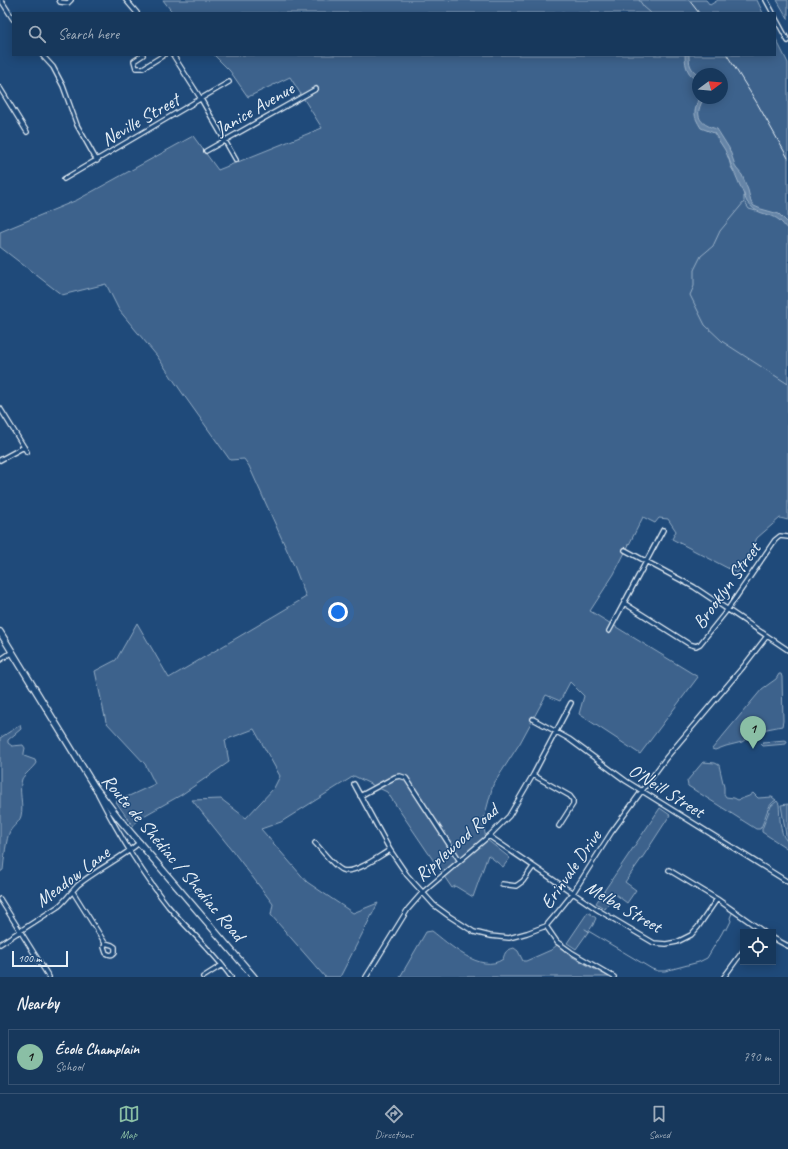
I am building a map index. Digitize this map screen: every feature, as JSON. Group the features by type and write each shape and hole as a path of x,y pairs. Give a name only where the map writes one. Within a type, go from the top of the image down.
{"main road":[{"name":"Route de Shédiac / Shediac Road","path":"0,632 94,786 120,820 254,977"}],"street":[{"path":"1,0 2,6 12,18"},
{"path":"59,0 60,2 68,3 72,0"},
{"path":"126,0 136,12"},
{"path":"766,0 772,12"},
{"path":"776,19 788,41"},
{"path":"43,56 52,67 62,86 77,125 97,161"},
{"path":"142,56 134,61 136,68 143,68 162,56"},
{"path":"175,56 236,160"},
{"name":"Neville Street","path":"64,179 97,161 229,82"},
{"path":"0,88 27,132"},
{"name":"Janice Avenue","path":"206,152 316,89"},
{"path":"0,408 27,452"},
{"path":"0,460 24,446"},
{"path":"609,631 663,530"},
{"name":"Brooklyn Street","path":"624,603 692,645 700,644 728,609 775,540 780,536 788,537"},
{"path":"625,550 682,580 788,650"},
{"name":"Erinvale Drive","path":"354,784 390,850 407,874 434,905 474,932 490,936 509,938 527,933 546,926 557,913 573,893 611,833 643,792 666,758 743,667 766,636"},
{"path":"0,660 12,652"},
{"name":"Ripplewood Road","path":"366,977 408,909 422,892 489,836 508,816 534,775 571,703"},
{"name":"O'Neill Street","path":"533,719 556,730 643,792 788,882"},
{"path":"534,775 570,796 573,800 573,804 559,826"},
{"path":"360,796 395,777 400,776 406,778 460,861"},
{"path":"94,786 110,818 156,890 231,977"},
{"name":"Melba Street","path":"489,836 598,910 654,943 666,944 677,942 691,935 717,899"},
{"name":"Meadow Lane","path":"0,944 59,906 79,885 130,851 140,842"},
{"path":"315,843 334,864 342,870 354,871 390,850"},
{"path":"502,884 516,886 523,881 533,867"},
{"path":"668,870 717,899 755,929"},
{"path":"73,892 105,943"},
{"path":"0,900 49,977"},
{"path":"546,926 557,942 614,977"},
{"path":"776,940 788,946"},
{"path":"724,977 740,955"},
{"path":"203,977 222,965"}],"shaded area":[{"path":"163,0 706,0 710,5 718,0 757,0 763,12 172,12"},
{"path":"777,0 788,0 788,19"},
{"path":"776,39 788,63 788,520 780,518 757,538 743,567 737,573 672,539 676,531 668,519 659,518 655,523 643,517 614,574 590,611 698,677 640,754 579,714 584,696 570,682 560,701 546,695 520,743 493,785 483,822 486,839 510,858 503,867 488,855 473,897 455,886 452,888 387,792 354,776 281,822 261,829 307,882 353,913 378,903 340,977 325,977 271,915 273,904 192,800 221,799 246,818 274,788 280,776 254,729 225,740 229,762 181,795 140,818 133,826 116,802 155,784 145,764 106,722 95,671 116,660 137,623 169,678 306,597 295,568 249,466 244,459 230,460 157,356 119,310 106,284 62,295 0,247 0,232 77,200 193,136 218,170 322,128 290,77 248,97 230,71 215,56 776,56"},
{"path":"685,56 689,56 692,76 688,70"},
{"path":"697,104 701,104 699,109 700,118 706,124 717,129 729,148 736,168 742,175 751,202 754,206 761,209 779,214 788,223 788,230 775,217 755,210 747,202 725,150 714,133 701,128 696,120"},
{"path":"779,674 781,674 782,677 782,726 757,731 742,742 715,750 712,749 762,689 776,679"},
{"path":"20,725 21,729 8,740 8,743 12,746 23,745 25,748 24,756 35,760 36,763 22,779 21,816 10,831 5,850 3,870 0,872 0,738"},
{"path":"787,741 786,744 763,746 761,744 763,742"},
{"path":"703,762 715,763 719,765 724,794 726,797 738,800 753,793 758,798 772,797 776,800 770,805 760,829 756,829 688,786 687,781"},
{"path":"777,801 779,804 781,829 784,838 787,841 781,805 788,804 788,849 762,832 771,806"},
{"path":"660,808 670,815 625,882 636,890 627,903 615,894 605,909 596,903"},
{"path":"588,912 596,918 593,925 576,949 567,943"},
{"path":"432,931 465,956 485,963 494,963 503,959 506,952 514,948 518,951 523,961 526,961 551,950 557,945 569,955 609,977 400,977 426,932"}],"waterway":[{"path":"639,0 650,12"},
{"path":"728,156 734,172"},
{"path":"744,194 744,201"},
{"path":"744,202 720,231 713,246 701,256 694,270 694,286 690,295 705,325 723,342 788,384"},
{"path":"745,203 749,209 756,211"},
{"path":"585,929 652,969 665,971 699,962 707,958 724,929 727,929 731,921 730,918 732,913"}],"railway":[{"path":"689,0 698,12"},
{"path":"728,56 757,103 788,158"}],"place":[{"name":"École Champlain","path":"753,749"}]}
